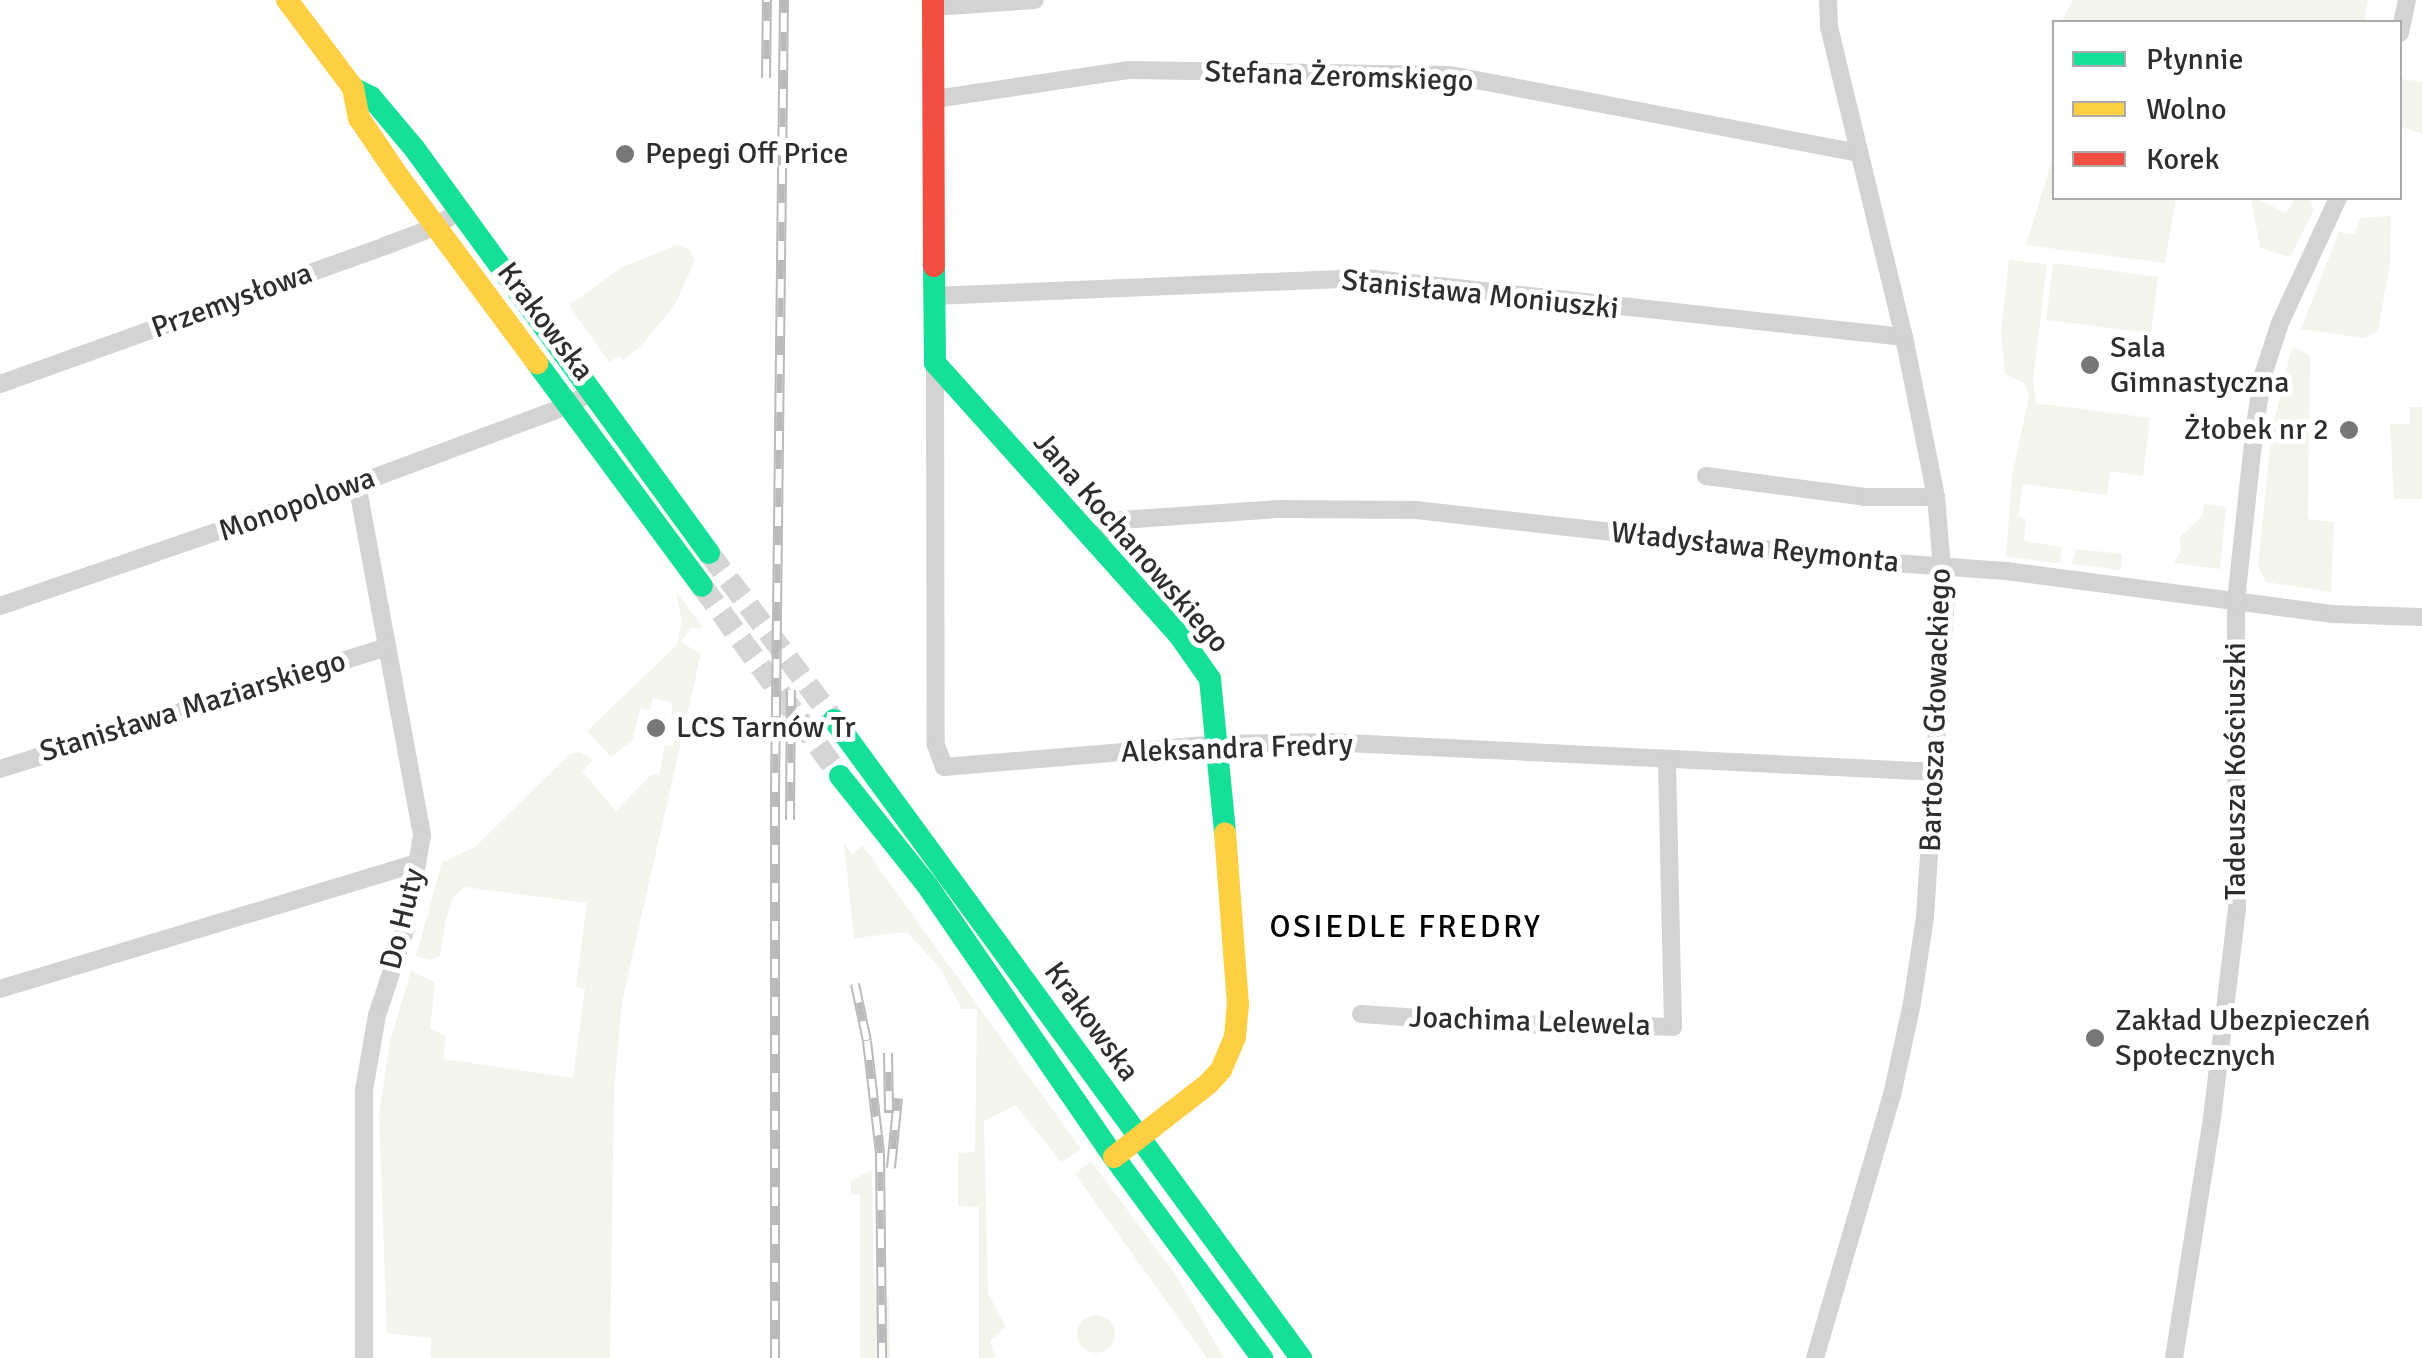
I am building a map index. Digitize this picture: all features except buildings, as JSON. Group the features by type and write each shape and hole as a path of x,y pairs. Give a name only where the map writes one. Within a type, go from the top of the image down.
{"street":[{"name":"Krakowska","path":"288,0 353,88 359,118 435,228 709,554"},
{"path":"936,363 934,4 1035,0"},
{"name":"Bartosza Głowackiego","path":"1814,1358 1892,1095 1912,1003 1925,916 1945,629 1936,497 1904,337 1829,27 1828,0"},
{"name":"Stefana Żeromskiego","path":"935,99 1128,70 1450,75 1859,153"},
{"name":"Krakowska","path":"353,88 371,97 460,210 702,586"},
{"name":"Tadeusza Kościuszki","path":"2174,1358 2212,1118 2239,885 2236,600 2262,375 2280,323 2337,200"},
{"name":"Przemysłowa","path":"0,384 435,228 460,210"},
{"name":"Stanisława Moniuszki","path":"934,296 1365,278 1904,337"},
{"name":"Jana Kochanowskiego","path":"936,363 964,400 1178,635 1210,679 1238,1005 1235,1038 1220,1070 1208,1084 1114,1157"},
{"name":"Aleksandra Fredry","path":"936,363 936,726 940,763 950,768 1218,744 1326,742 1937,772"},
{"name":"Monopolowa","path":"0,606 357,484 580,399"},
{"path":"1706,476 1865,497 1936,497"},
{"name":"Do Huty","path":"357,484 422,834 406,928 377,1014 364,1090 364,1358"},
{"name":"Władysława Reymonta","path":"1093,538 1122,520 1278,509 1416,510 2006,571 2330,614 2422,617"},
{"name":"Stanisława Maziarskiego","path":"0,768 387,647"},
{"name":"Krakowska","path":"834,720 1301,1358"},
{"name":"Joachima Lelewela","path":"1361,1014 1509,1024 1674,1027 1668,761"},
{"name":"Krakowska","path":"840,776 927,885 1114,1157 1262,1358"},
{"path":"0,989 416,864"}],"shaded area":[{"path":"2073,0 2368,0 2364,20 2062,20"},
{"path":"2402,79 2422,82 2422,134 2402,127"},
{"path":"2052,160 2052,200 2176,200 2165,263 2026,245"},
{"path":"2251,200 2261,200 2286,213 2294,200 2310,200 2314,210 2290,257 2260,248"},
{"path":"2391,216 2390,263 2378,331 2364,338 2301,329 2339,232 2355,235 2360,218"},
{"path":"676,245 689,249 695,260 675,305 640,347 623,360 619,356 609,362 569,305 621,268"},
{"path":"2009,260 2047,264 2033,380 2036,403 2150,418 2143,476 2110,471 2107,495 2023,484 2018,517 2026,519 2024,541 2062,547 2060,563 2006,557 2012,476 2029,396 2024,383 2005,374 2001,332"},
{"path":"2053,263 2158,277 2151,333 2046,320"},
{"path":"2292,347 2310,355 2308,519 2334,522 2331,592 2266,582 2258,565 2272,429"},
{"path":"2410,407 2422,407 2422,499 2394,499 2390,424 2410,424"},
{"path":"2204,504 2226,507 2220,569 2174,563 2181,551 2180,537 2202,516"},
{"path":"2076,549 2122,554 2121,570 2072,564"},
{"path":"676,591 703,628 691,628 681,642 701,654 622,1002 614,1090 610,1358 431,1358 431,1338 387,1333 379,1114 390,1041 411,971 435,982 430,1029 446,1036 443,1059 573,1078 585,989 576,987 587,903 465,887 454,896 446,918 440,956 430,960 416,956 442,862 475,847 570,754 580,752 593,760 582,771 616,811 652,774 659,775 665,745 673,746 679,718 671,715 673,703 653,698 650,710 640,708 633,739 611,757 587,731 677,645 682,621"},
{"path":"844,843 852,855 863,846 1081,1149 1061,1162 1016,1105 984,1121 988,1293 1006,1327 990,1340 995,1358 979,1358 979,1207 958,1206 958,1153 975,1152 977,1009 962,1009 940,968 907,932 854,938"},
{"path":"1091,1161 1175,1274 1224,1358 1207,1358 1075,1174"},
{"path":"872,1170 874,1287 880,1298 889,1297 890,1358 860,1358 860,1195 851,1194 851,1181"},
{"path":"1096,1315 1110,1320 1115,1334 1110,1348 1096,1353 1082,1348 1077,1334 1082,1320"}],"tunnel":[{"path":"709,553 834,720"},
{"path":"702,586 840,776"}],"railway":[{"path":"766,78 767,0"},
{"path":"775,1358 775,792 784,0"},
{"path":"790,820 791,690"},
{"path":"855,984 867,1041 880,1153 882,1358"},
{"path":"888,1053 889,1113"},
{"path":"891,1168 898,1098"}],"traffic: fast":[{"path":"353,88 371,97 414,148 709,553"},
{"path":"934,266 935,363 1179,635 1210,679 1225,833"},
{"path":"537,363 702,586"},
{"path":"834,720 1301,1358"},
{"path":"840,776 927,885 1114,1157 1262,1358"}],"traffic: slow":[{"path":"287,0 353,88 359,118 399,177 537,363"},
{"path":"1114,1157 1208,1084 1221,1070 1235,1037 1238,1005 1225,833"}],"traffic: jam":[{"path":"933,0 934,266"}],"place":[{"name":"Pepegi Off Price","path":"625,154"},
{"name":"Sala Gimnastyczna","path":"2090,365"},
{"name":"Żłobek nr 2","path":"2349,430"},
{"name":"LCS Tarnów Tr","path":"656,728"},
{"name":"Zakład Ubezpieczeń Społecznych","path":"2095,1038"}],"district":[{"name":"OSIEDLE FREDRY","path":"1406,927"}]}
